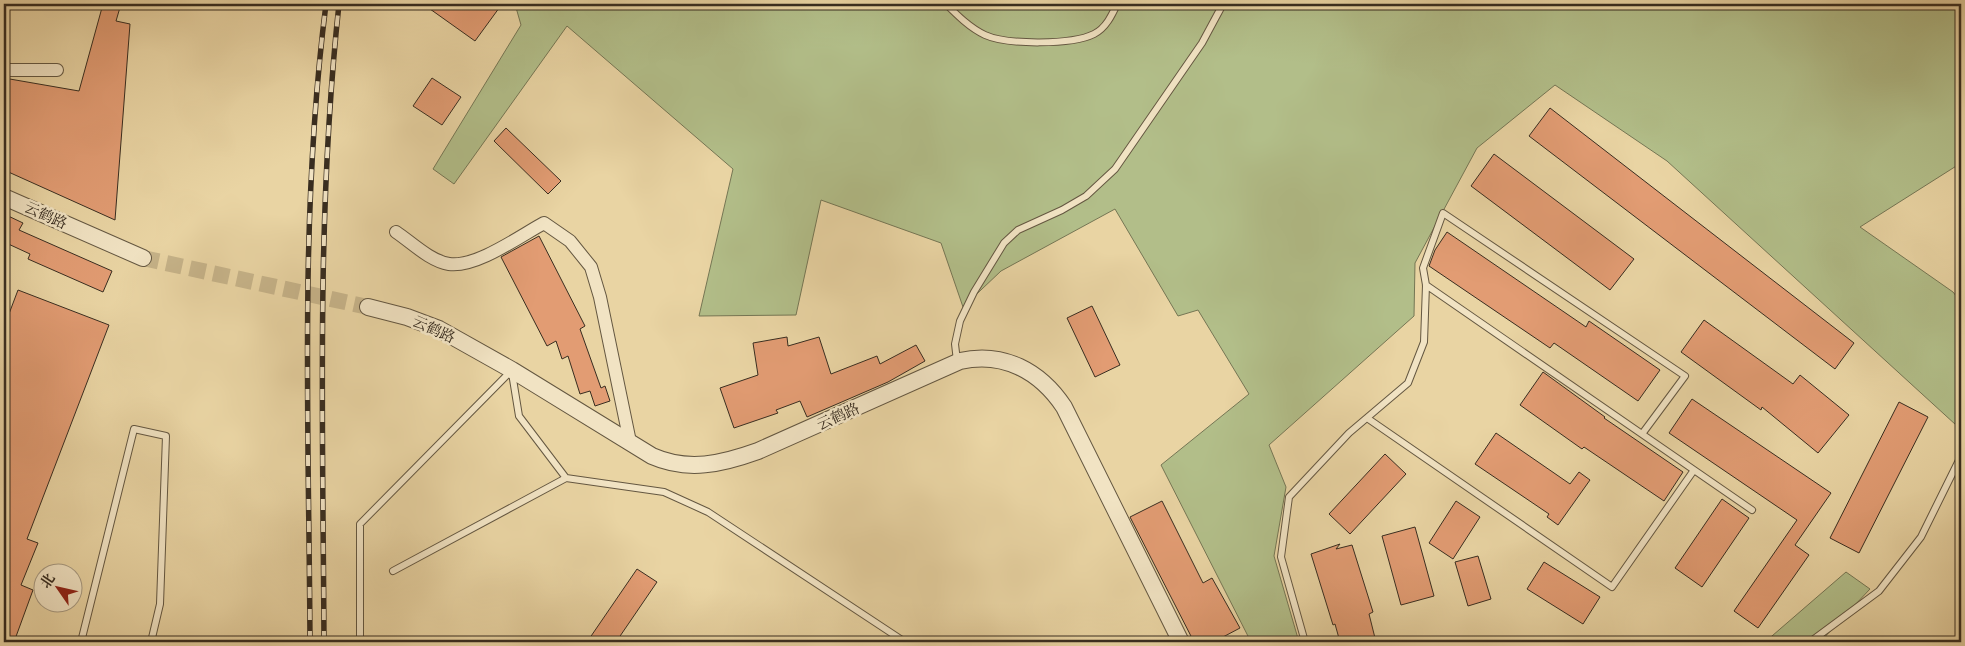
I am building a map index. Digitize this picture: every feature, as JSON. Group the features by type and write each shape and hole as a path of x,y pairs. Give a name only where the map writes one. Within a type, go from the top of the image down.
{"street":[{"path":"4,70 57,70"},
{"name":"云鹤路","path":"4,197 143,258"},
{"path":"396,232 436,259 448,264 473,261 544,223 570,241 591,267 600,297 630,442"},
{"name":"云鹤路","path":"368,308 406,317 439,329 512,370 652,456 672,463 693,466 710,465 738,458 793,436 958,362 986,358 1016,365 1041,379 1052,389 1064,406 1181,642"}],"lane":[{"path":"946,4 971,27 987,36 1028,43 1066,40 1094,34 1105,25 1117,4"},
{"path":"958,362 955,344 960,321 974,292 1004,243 1018,230 1086,196 1111,173 1194,55 1223,4"},
{"path":"1305,642 1281,557 1289,497 1349,433 1408,383 1424,342 1426,285 1423,268 1443,213 1685,376 1642,434"},
{"path":"1426,285 1752,510"},
{"path":"512,370 520,416 566,478"},
{"path":"360,642 360,524 512,370"},
{"path":"1367,418 1612,587 1694,470"},
{"path":"81,642 134,428 166,436 160,604 151,642"},
{"path":"1810,642 1879,591 1921,537 1961,456"},
{"path":"393,571 566,478 664,492 708,512 905,642"}],"green space":[{"path":"515,4 1961,4 1961,163 1860,227 1953,292 1961,302 1961,415 1956,425 1667,161 1555,85 1477,148 1415,263 1414,316 1269,445 1286,487 1274,556 1299,642 1251,642 1161,465 1249,394 1198,310 1178,316 1115,209 1001,271 963,307 941,243 821,200 796,315 699,316 733,169 567,26 454,184 433,169 521,25"},
{"path":"1846,572 1870,589 1820,642 1765,642"}],"building":[{"path":"103,4 121,4 116,21 130,24 115,220 4,170 4,78 79,91"},
{"path":"423,4 502,4 475,41"},
{"path":"432,78 461,97 442,125 413,106"},
{"path":"1550,108 1854,343 1835,369 1529,136"},
{"path":"506,128 561,181 548,194 494,141"},
{"path":"1494,154 1634,259 1610,290 1471,186"},
{"path":"4,214 23,223 19,230 112,271 103,292 28,259 30,254 4,242"},
{"path":"1447,232 1586,327 1589,321 1660,370 1638,401 1554,343 1550,348 1429,266 1435,250"},
{"path":"539,236 585,326 580,329 601,388 605,386 610,401 595,406 590,391 580,394 568,356 562,359 556,341 547,346 501,257"},
{"path":"18,290 109,325 27,539 38,543 21,585 32,590 32,593 14,642 4,642 4,327"},
{"path":"1092,306 1120,365 1095,377 1067,318"},
{"path":"1704,320 1793,384 1800,375 1849,415 1818,453 1762,407 1761,410 1681,352"},
{"path":"787,337 788,346 819,337 831,374 877,356 880,364 916,345 925,361 888,382 807,417 800,401 776,410 778,413 734,428 720,388 758,375 753,343"},
{"path":"1543,372 1604,418 1683,472 1664,501 1584,447 1582,449 1520,405"},
{"path":"1692,399 1831,493 1795,545 1809,555 1758,628 1734,611 1797,520 1669,433"},
{"path":"1899,402 1928,417 1859,553 1830,538"},
{"path":"1496,433 1570,484 1579,472 1590,480 1558,525 1547,517 1549,514 1475,464"},
{"path":"1385,454 1406,474 1350,534 1329,514"},
{"path":"1722,499 1749,518 1702,587 1675,568"},
{"path":"1162,501 1203,583 1212,578 1240,628 1223,637 1226,642 1194,642 1130,517"},
{"path":"1456,501 1480,517 1453,559 1429,543"},
{"path":"1415,527 1434,596 1401,605 1382,536"},
{"path":"1340,544 1336,549 1352,545 1373,612 1369,614 1376,642 1340,642 1335,624 1333,625 1311,554"},
{"path":"1478,556 1491,599 1468,606 1455,562"},
{"path":"1544,562 1600,597 1583,624 1527,589"},
{"path":"637,569 657,582 616,642 587,642"}],"tunnel":[{"path":"143,258 368,307"}],"railway":[{"path":"310,642 307,323 309,243 312,163 326,4"},
{"path":"324,642 322,323 327,163 339,4"}]}
